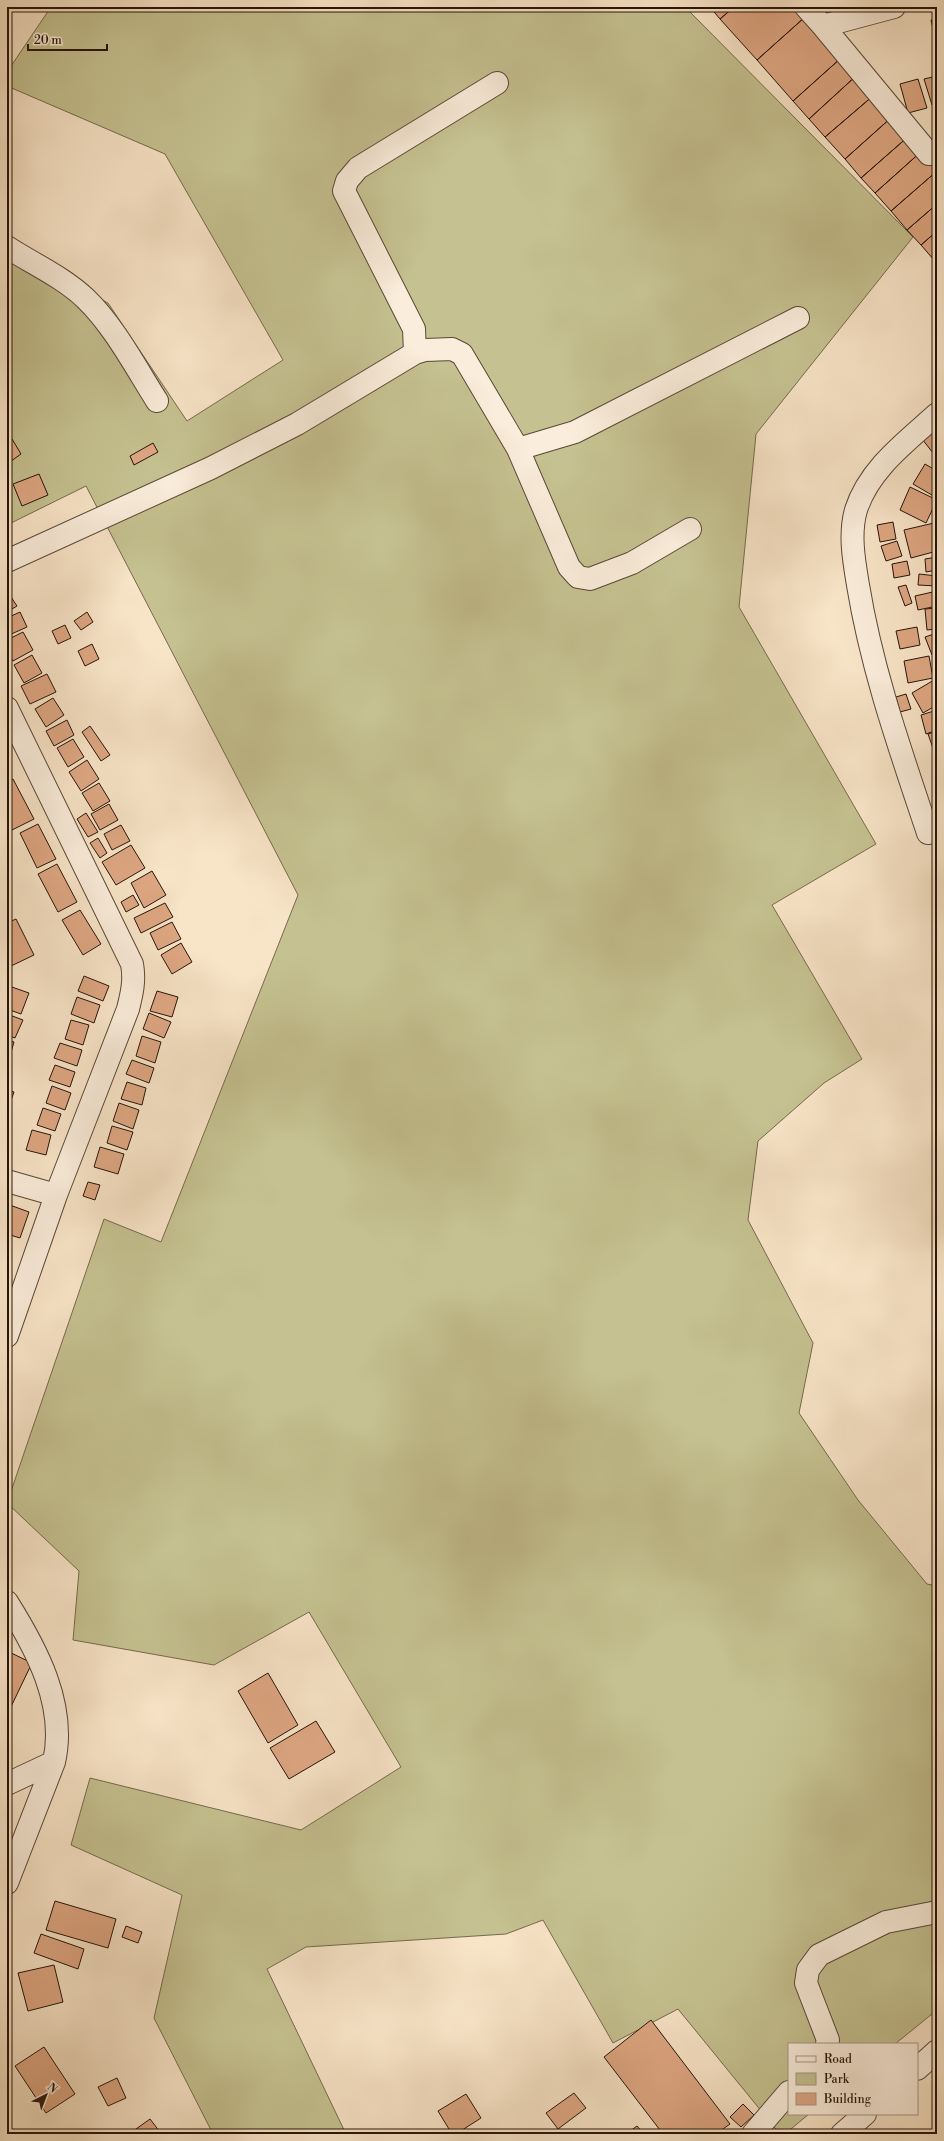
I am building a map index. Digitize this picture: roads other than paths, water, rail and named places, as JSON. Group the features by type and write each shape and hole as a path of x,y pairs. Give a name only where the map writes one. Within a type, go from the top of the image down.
{"street":[{"path":"806,7 934,157"},
{"path":"823,26 894,7"},
{"path":"415,354 414,330 344,191 347,181 358,168 497,83"},
{"path":"7,247 67,284 86,299 112,332 157,401"},
{"path":"518,449 576,432 798,318"},
{"path":"7,561 211,468 297,424 415,354 425,350 452,349 462,354 518,449 554,536 569,567 578,577 590,579 632,563 690,529"},
{"path":"928,834 884,700 864,620 854,556 853,526 856,510 867,487 878,470 894,452 937,414"},
{"path":"7,1336 56,1195 128,1009 134,985 132,964 9,720"},
{"path":"7,1181 56,1195"},
{"path":"7,1602 36,1651 51,1692 58,1743 54,1762 7,1883"},
{"path":"7,1784 54,1762"},
{"path":"828,2043 806,1983 808,1970 819,1955 886,1922 937,1912"},
{"path":"918,2068 937,2051"},
{"path":"753,2134 788,2093"},
{"path":"842,2134 864,2115"}]}
